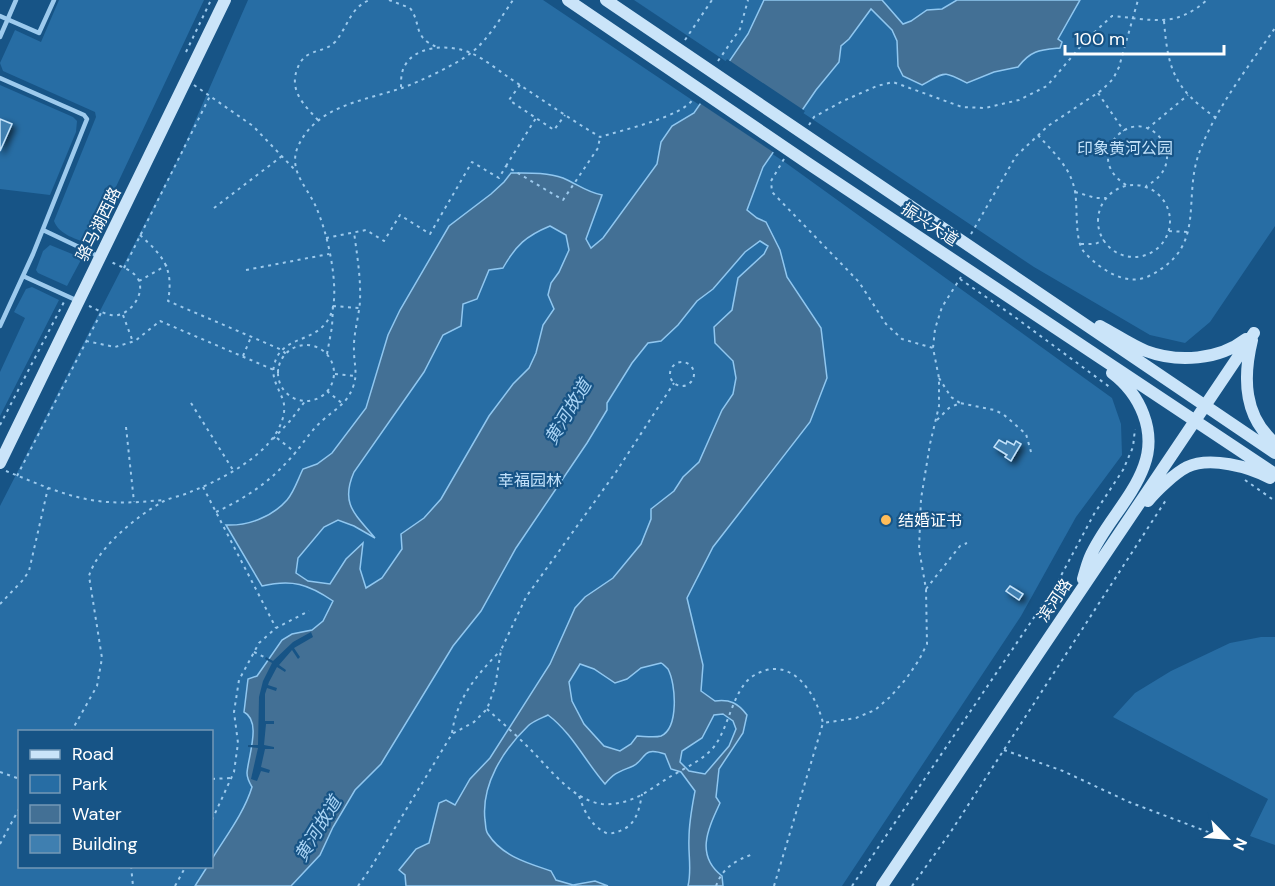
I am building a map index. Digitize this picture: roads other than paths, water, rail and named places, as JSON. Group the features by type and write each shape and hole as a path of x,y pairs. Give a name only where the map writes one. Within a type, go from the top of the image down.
{"main road":[{"name":"骆马湖西路","path":"0,463 225,0"},
{"name":"振兴大道","path":"568,0 809,164 963,274 1043,319 1196,419 1275,474"},
{"name":"振兴大道","path":"606,0 1275,453"},
{"path":"1038,292 1146,351 1163,356 1185,358 1217,354 1234,348 1254,333"},
{"path":"1043,319 1125,382 1138,401 1147,421 1148,442 1145,465 1091,556 1077,596"},
{"path":"1254,333 1247,362 1248,397 1255,418 1264,434 1275,443"},
{"name":"滨河路","path":"882,886 1254,333"},
{"path":"1077,596 1155,493 1188,466 1208,463 1232,464 1259,472 1275,480"}],"lane":[{"path":"0,37 16,0"},
{"path":"0,16 39,33 54,0"},
{"path":"0,78 84,115 87,119 43,230 0,326"},
{"path":"43,230 100,257"},
{"path":"23,276 78,302"}],"water":[{"name":"黄河故道","path":"764,0 882,0 903,24 927,10 942,9 957,0 1080,0 1058,39 1062,42 1060,48 1036,52 1027,57 1018,67 994,72 967,83 944,74 922,85 903,76 898,66 897,41 892,30 871,9 849,39 841,46 839,62 816,90 763,167 747,210 766,222 780,250 787,277 821,328 827,378 810,422 713,547 687,598 703,665 701,691 715,701 733,703 747,715 743,733 719,769 716,797 720,803 711,822 706,841 709,859 722,876 723,886 688,886 690,826 695,791 681,772 671,769 665,754 648,752 633,766 621,771 605,784 557,722 548,715 528,726 502,757 490,781 487,794 486,831 500,848 524,862 551,871 556,880 573,885 595,881 608,886 406,886 405,875 399,870 416,849 429,843 439,803 446,800 455,805 470,779 490,758 550,664 575,608 585,597 613,578 641,544 651,519 651,509 674,491 683,477 699,462 722,410 733,394 736,378 733,361 715,343 714,327 732,310 738,278 764,254 768,246 760,241 745,252 713,289 697,301 678,325 661,341 648,343 632,363 607,403 607,410 587,443 516,548 481,611 453,646 381,764 355,790 333,827 320,855 291,886 195,886 206,868 213,868 213,857 240,815 252,787 247,773 253,731 252,723 244,712 248,679 257,676 282,640 292,634 312,630 323,621 333,601 316,590 299,584 282,583 262,586 226,525 243,524 259,519 281,506 292,493 303,469 317,464 332,453 366,408 388,335 449,226 491,194 511,173 550,175 563,178 602,195 586,239 591,248 603,238 657,164 661,142 672,126 694,113 748,34","holes":["550,226 566,235 569,250 551,283 548,295 554,309 543,325 536,353 529,368 513,384 489,416 441,499 424,518 401,534 402,549 382,578 366,588 360,569 363,543 346,559 330,584 308,581 296,573 298,558 324,527 338,520 375,538 356,515 349,501 350,483 354,472 424,372 443,335 461,326 463,304 477,299 489,270 503,268 522,242","661,663 668,669 671,676 674,695 673,715 667,731 661,736 637,736 631,744 620,751 604,746 584,724 572,701 569,682 580,664 594,669 615,683 627,679 641,668","723,714 733,721 736,729 729,746 705,774 689,771 680,762 682,751 702,738 714,715"]}],"place":[{"name":"结婚证书","path":"886,520"}],"park label":[{"name":"印象黄河公园","path":"1125,148"},
{"name":"幸福园林","path":"530,480"}]}
